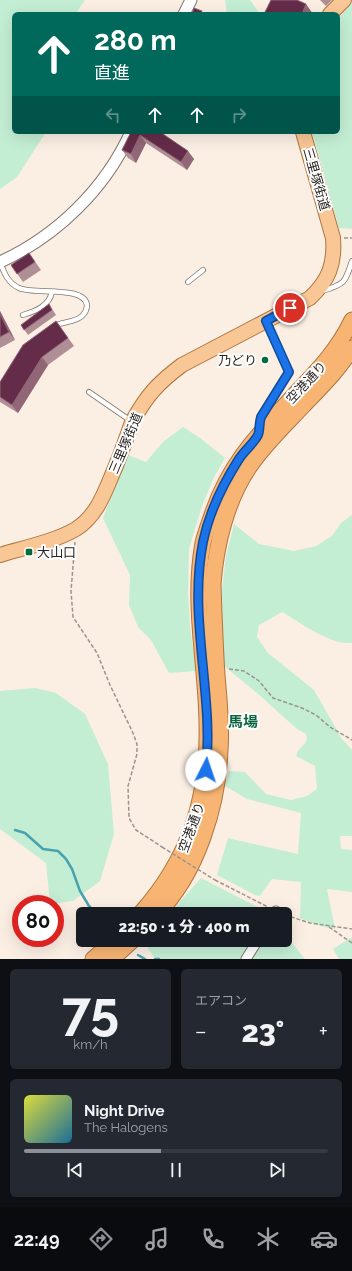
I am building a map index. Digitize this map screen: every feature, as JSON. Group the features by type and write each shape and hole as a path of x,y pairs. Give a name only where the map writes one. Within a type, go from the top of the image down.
{"highway":[{"name":"空港通り","path":"147,907 157,896 178,862 188,842 201,799 207,760 207,721 198,606 203,543 217,501 225,483 241,455 337,347 352,320"},
{"name":"空港通り","path":"163,907 190,867 200,844 214,801 220,750 220,725 214,606 214,564 223,524 249,467 260,452 327,380 352,348"},
{"path":"93,959 107,947"},
{"path":"112,959 125,947"}],"main road":[{"path":"332,12 344,0"},
{"name":"三里塚街道","path":"0,555 56,538 74,530 85,522 102,500 132,422 146,397 164,378 182,365 310,298 323,285 329,272 334,250 334,238 304,134"}],"street":[{"path":"185,12 191,0"},
{"path":"0,262 39,240 69,217 85,201 112,166 130,134"},
{"path":"246,959 254,947"}],"lane":[{"path":"316,292 336,287 346,280 352,261"},
{"path":"0,262 5,275 11,283 18,288 26,291 74,294 83,297 87,304 86,310 82,316 47,329"},
{"path":"188,282 203,270"},
{"path":"23,315 35,311 44,305 50,299 52,292"},
{"path":"258,435 261,417 289,372 266,321"},
{"path":"89,392 132,422"}],"path":[{"path":"346,238 352,238"},
{"path":"74,530 75,550 71,591 73,617 97,654 138,744 137,754 128,786 129,818 136,830 162,847 215,880 266,907"},
{"path":"217,671 229,668 244,671 259,681 273,698 302,708 316,715 330,727 352,740"},
{"path":"292,917 310,923 352,929"},
{"path":"328,926 352,943"}],"green space":[{"path":"0,0 85,0 77,12 12,12 12,134 45,134 17,177 0,189"},
{"path":"225,0 250,0 258,11 258,12 227,12"},
{"path":"352,3 352,229 339,228 313,134 340,134 340,17"},
{"path":"183,427 200,438 225,458 214,477 202,506 189,549 188,591 190,627 196,671 169,673 151,640 138,627 129,605 130,575 103,518 128,455 146,462 163,442"},
{"path":"352,515 352,643 334,641 282,612 259,625 257,637 268,653 314,690 342,739 352,750 352,836 340,836 341,849 352,850 352,892 327,889 335,929 320,926 300,918 301,882 272,879 260,896 255,895 217,875 228,838 298,854 301,813 247,799 225,786 229,771 245,772 266,794 291,800 307,796 317,789 315,766 296,756 306,741 306,734 297,729 224,666 222,589 226,555 234,524 259,544 294,551 316,546 332,536 341,523"},
{"path":"35,688 56,693 85,714 108,764 114,834 100,881 73,901 64,902 64,895 49,895 46,863 0,829 0,691"},
{"path":"201,878 257,907 175,907"},
{"path":"352,937 352,959 339,959 333,949"},
{"path":"292,943 305,959 155,959 147,947 292,947"}],"building":[{"path":"271,0 297,0 306,4 303,12 265,12"},
{"path":"194,8 202,11 202,12 193,12"},
{"path":"130,134 163,134 188,151 181,162 140,135 131,154 122,150"},
{"path":"29,253 35,262 17,274 11,265"},
{"path":"49,304 52,310 24,330 21,325"},
{"path":"0,314 9,332 0,337"},
{"path":"56,321 68,338 42,357 12,405 0,397 0,382 23,345"}],"waterway":[{"path":"15,830 25,833 43,849 58,851 66,859 72,869 80,891 90,907"},
{"path":"138,955 145,959"}],"place":[{"name":"乃どり","path":"265,360"},
{"name":"大山口","path":"29,552"}],"district":[{"name":"馬場","path":"243,722"}],"route":[{"path":"206,770 207,721 198,606 203,543 217,501 225,483 241,455 258,435 261,417 289,372 266,321 290,308"}]}
